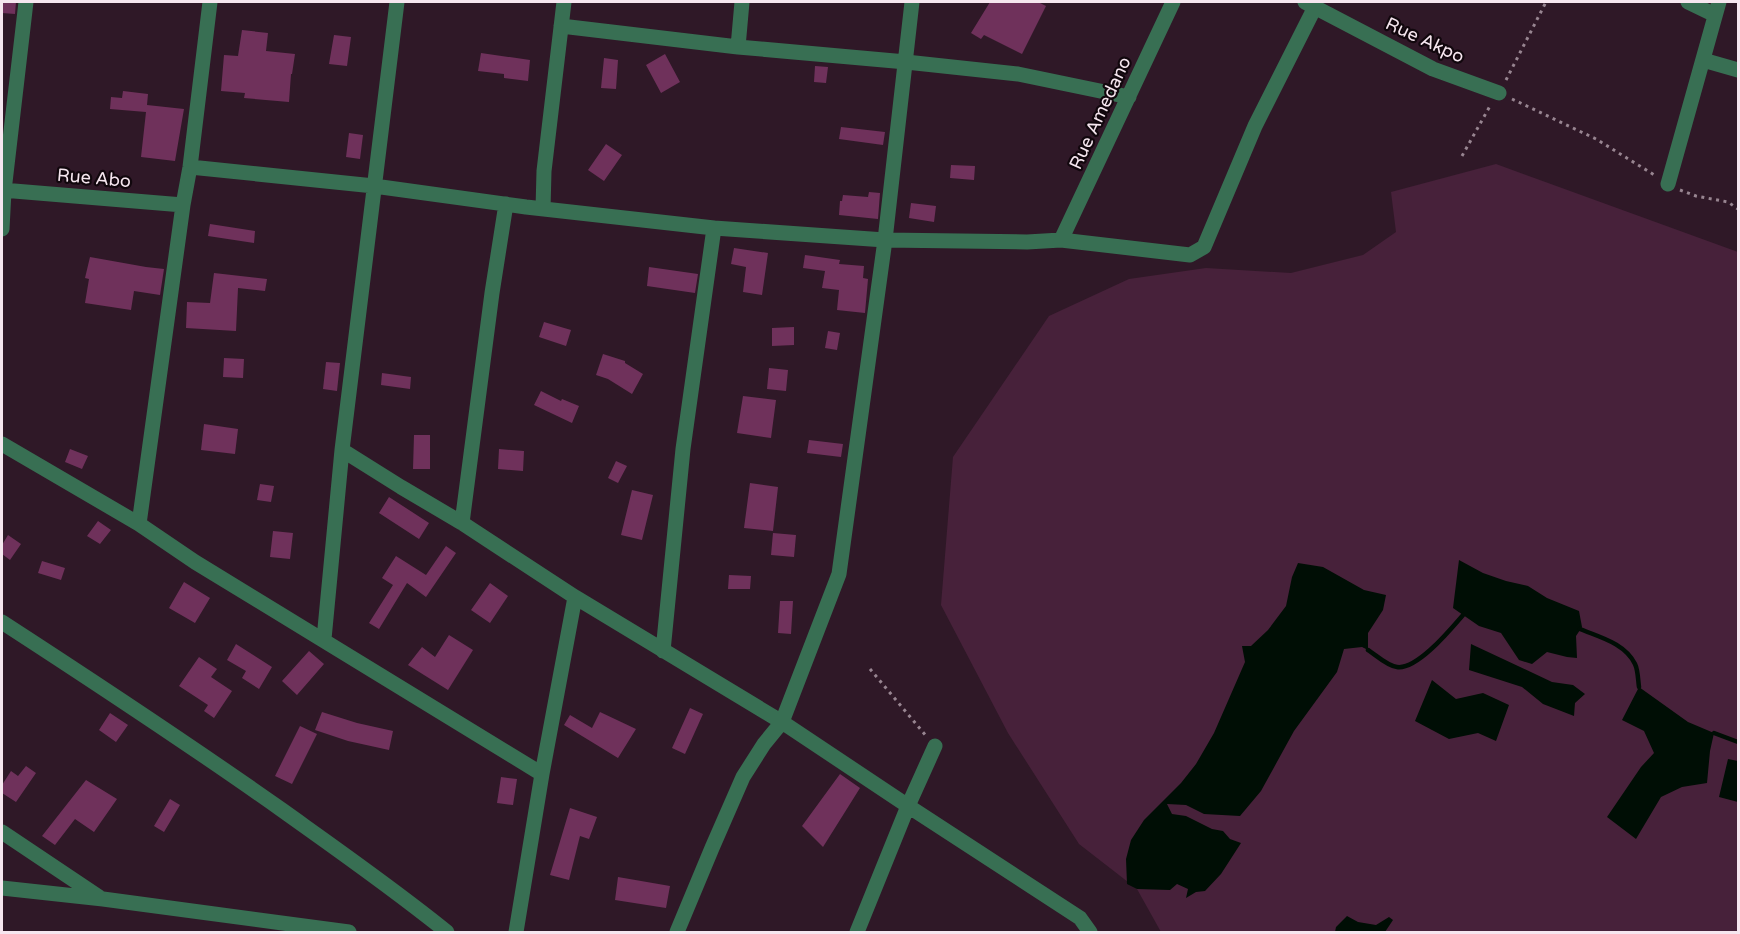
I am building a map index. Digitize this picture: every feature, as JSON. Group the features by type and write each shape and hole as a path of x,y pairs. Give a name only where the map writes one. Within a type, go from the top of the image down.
{"street":[{"path":"2,229 3,190 26,2"},
{"path":"140,524 190,167 210,2"},
{"path":"324,639 342,450 397,2"},
{"path":"543,209 544,171 564,2"},
{"path":"738,47 742,2"},
{"path":"677,933 743,777 764,744 782,722 839,574 885,240 912,2"},
{"name":"Rue Amedano","path":"1061,240 1173,2"},
{"path":"1668,184 1717,8 1688,2"},
{"path":"190,167 374,186 543,209 714,228 885,240 1027,242 1061,240 1190,255 1204,247 1310,4"},
{"name":"Rue Akpo","path":"1310,4 1433,69 1499,93"},
{"path":"561,26 738,47 1018,74 1129,97"},
{"path":"1703,60 1738,70"},
{"name":"Rue Abo","path":"3,190 183,205"},
{"path":"462,523 506,204"},
{"path":"663,651 683,449 714,228"},
{"path":"2,444 140,524 195,562 542,774"},
{"path":"342,450 462,523 575,597 782,722 1080,918 1090,933"},
{"path":"516,933 542,774 575,597"},
{"path":"2,622 221,767 394,890 447,933"},
{"path":"857,933 934,746"},
{"path":"2,832 103,899"},
{"path":"2,888 103,899 349,933"}],"path":[{"path":"1532,31 1546,2"},
{"path":"1499,93 1596,139 1668,184 1696,196 1728,202 1738,209"},
{"path":"870,669 934,746"}],"shaded area":[{"path":"1496,164 1738,252 1738,932 1161,932 1137,889 1079,844 1008,733 941,605 953,457 1049,316 1129,279 1206,268 1291,273 1363,255 1396,232 1391,192"},
{"path":"1459,560 1483,573 1528,586 1547,598 1579,611 1582,627 1576,636 1577,658 1547,652 1532,664 1519,660 1501,633 1479,626 1453,608"},
{"path":"1298,563 1323,567 1364,590 1386,595 1383,610 1368,633 1368,650 1362,647 1344,649 1337,672 1294,731 1261,791 1240,816 1204,814 1186,805 1167,804 1172,814 1186,816 1212,829 1223,831 1230,839 1241,843 1221,874 1205,891 1196,892 1186,898 1188,889 1177,884 1170,890 1137,889 1127,884 1126,859 1131,840 1144,820 1181,783 1196,764 1214,733 1245,662 1242,646 1251,646 1268,630 1286,606 1292,577"},
{"path":"1471,644 1552,682 1573,685 1585,694 1575,703 1574,716 1543,704 1522,687 1469,670"},
{"path":"1432,680 1456,699 1483,693 1509,705 1496,741 1478,733 1449,739 1415,721"},
{"path":"1639,687 1688,722 1714,733 1707,783 1682,787 1661,797 1636,839 1607,817 1641,767 1654,753 1644,731 1622,720"},
{"path":"1728,759 1738,761 1738,802 1719,797"},
{"path":"1347,916 1358,922 1376,925 1389,917 1393,920 1385,932 1335,932 1336,927"}],"building":[{"path":"2,2 16,2 15,14 2,13"},
{"path":"990,2 1038,2 1046,6 1022,54 984,35 981,39 971,33"},
{"path":"242,30 268,33 266,51 295,54 289,102 244,98 245,93 221,91 224,55 238,56"},
{"path":"334,35 351,37 347,66 329,64"},
{"path":"481,53 530,60 528,81 504,78 504,74 478,71"},
{"path":"665,54 680,82 661,93 646,65"},
{"path":"604,58 618,60 616,89 601,88"},
{"path":"815,66 828,67 826,83 814,82"},
{"path":"123,91 148,94 147,105 184,109 175,161 141,157 146,112 110,109 111,97 122,98"},
{"path":"841,127 885,132 883,145 839,139"},
{"path":"349,133 363,135 360,159 346,157"},
{"path":"606,144 622,155 604,181 588,170"},
{"path":"951,165 975,166 974,180 950,178"},
{"path":"869,192 880,193 878,219 839,215 843,195 868,197"},
{"path":"911,203 936,206 934,222 909,218"},
{"path":"210,224 255,231 254,243 208,236"},
{"path":"734,248 768,253 762,295 743,292 746,267 731,264"},
{"path":"805,255 840,260 839,264 864,266 863,278 868,279 865,313 837,310 839,290 822,288 825,271 803,268"},
{"path":"90,257 164,269 160,295 134,291 131,310 85,303 89,279 85,278"},
{"path":"649,267 698,274 695,293 647,286"},
{"path":"214,273 267,279 265,291 238,288 236,331 186,328 187,302 210,303"},
{"path":"544,322 571,330 566,346 539,337"},
{"path":"794,327 794,345 772,346 772,328"},
{"path":"828,331 840,333 837,350 825,348"},
{"path":"603,354 625,361 643,374 632,394 608,379 596,375"},
{"path":"224,358 244,359 243,378 223,377"},
{"path":"326,362 340,363 337,391 323,389"},
{"path":"769,368 788,370 786,391 767,389"},
{"path":"382,373 411,377 410,389 381,385"},
{"path":"541,391 561,401 562,399 579,406 572,423 534,405"},
{"path":"743,396 776,400 771,438 737,433"},
{"path":"204,424 238,429 235,454 201,450"},
{"path":"414,435 430,435 430,469 413,469"},
{"path":"809,440 843,444 841,457 807,453"},
{"path":"70,449 88,456 82,469 65,462"},
{"path":"499,449 524,451 523,471 498,469"},
{"path":"616,461 627,466 618,483 608,478"},
{"path":"750,483 778,487 773,531 744,528"},
{"path":"260,484 274,486 271,502 257,500"},
{"path":"632,490 653,495 642,540 621,535"},
{"path":"389,497 429,523 419,539 379,513"},
{"path":"98,521 111,530 100,544 87,536"},
{"path":"273,531 293,533 290,559 270,557"},
{"path":"773,533 796,535 794,557 771,555"},
{"path":"8,535 21,544 10,560 2,554 2,545"},
{"path":"446,546 456,553 426,597 407,583 379,629 369,623 393,585 382,578 396,556 426,575"},
{"path":"42,561 65,568 61,580 38,573"},
{"path":"729,575 751,576 750,589 728,589"},
{"path":"184,582 210,598 195,623 169,608"},
{"path":"490,583 508,596 490,623 471,610"},
{"path":"780,601 793,601 791,634 778,633"},
{"path":"449,635 473,650 448,690 408,665 422,647 435,657"},
{"path":"236,644 272,667 259,689 242,678 246,671 227,660"},
{"path":"309,651 324,664 297,695 282,681"},
{"path":"199,657 217,669 211,677 232,691 214,718 204,711 208,705 179,686"},
{"path":"690,708 703,714 685,754 672,748"},
{"path":"322,712 393,731 389,750 348,741 315,730"},
{"path":"600,712 636,729 618,758 564,725 570,715 592,728"},
{"path":"110,713 128,725 116,742 99,730"},
{"path":"300,726 317,734 292,784 275,776"},
{"path":"26,766 36,773 16,802 2,793 2,785 11,771 18,776"},
{"path":"840,774 860,788 823,847 802,826"},
{"path":"501,777 517,779 513,805 497,803"},
{"path":"86,780 117,799 94,832 75,819 55,845 42,836"},
{"path":"170,799 180,805 164,832 154,826"},
{"path":"570,808 597,817 589,839 580,836 569,880 550,875"},
{"path":"618,877 670,886 666,908 615,900"}],"waterway":[{"path":"1368,650 1389,665 1405,666 1433,648 1463,615"},
{"path":"1580,629 1611,642 1625,651 1636,666 1639,687"},
{"path":"1714,733 1738,742"}]}
